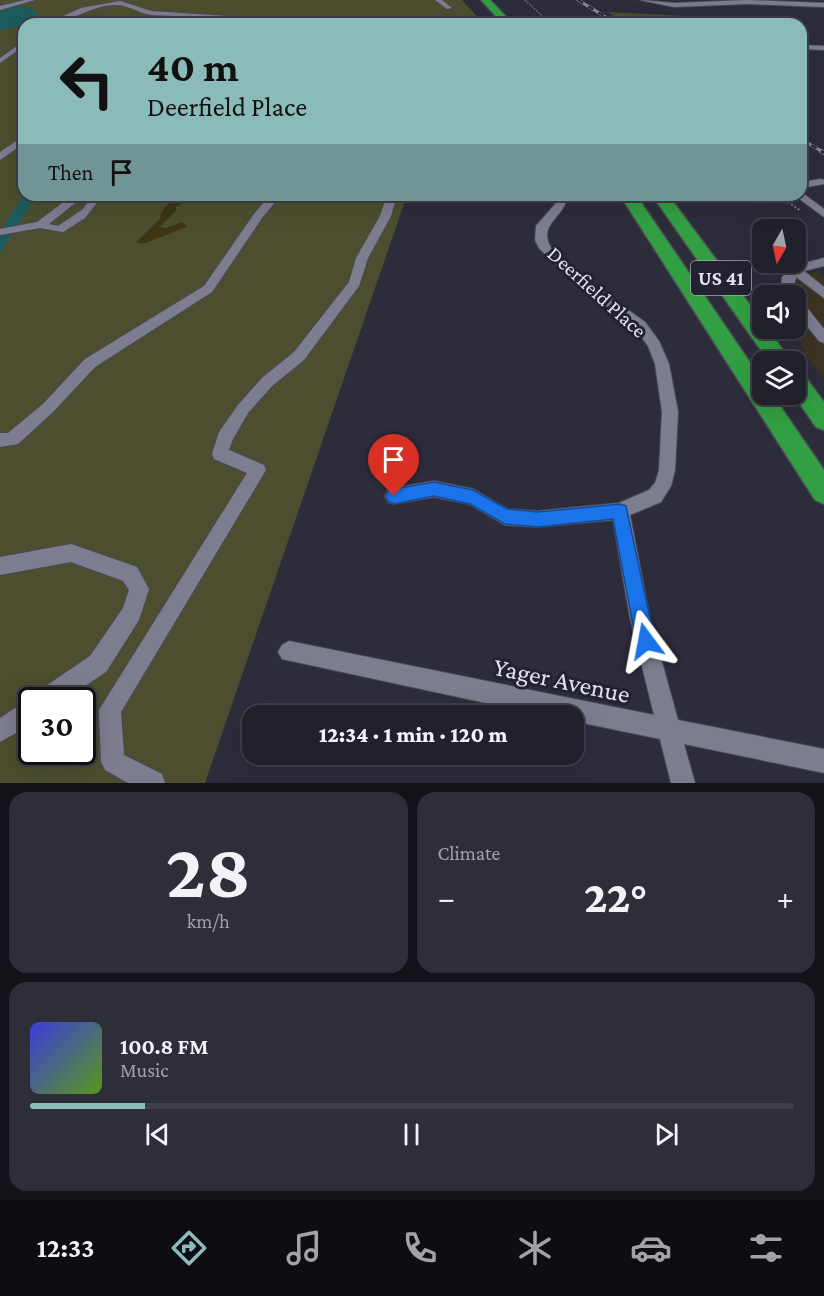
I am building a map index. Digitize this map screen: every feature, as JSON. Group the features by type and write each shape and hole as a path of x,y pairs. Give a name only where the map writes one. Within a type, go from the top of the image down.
{"highway":[{"path":"473,0 490,18"},
{"path":"485,0 502,18"},
{"name":"US 41","path":"632,201 824,492"},
{"name":"US 41","path":"664,201 773,351"},
{"path":"806,395 824,420"}],"street":[{"path":"0,8 32,0"},
{"path":"87,0 90,8"},
{"path":"438,0 449,8"},
{"path":"643,0 674,5 715,1 783,1 824,5"},
{"path":"60,18 72,12 122,3 136,11 151,13 238,18"},
{"path":"0,50 18,40"},
{"path":"807,47 824,48"},
{"path":"0,61 18,48"},
{"path":"0,157 18,144"},
{"path":"807,184 821,182"},
{"path":"0,232 22,230 39,225 72,201"},
{"path":"39,225 60,230 85,212 93,201"},
{"path":"0,440 12,439 48,408 90,363 208,289 271,201"},
{"path":"153,783 113,762 110,710 258,470 220,454 225,437 243,409 267,382 299,356 355,283 356,272 368,241 382,220 390,201"},
{"name":"Deerfield Place","path":"394,496 434,489 473,497 505,517 538,519 620,511 655,496 662,486 668,470 670,411 662,364 651,339 640,325 578,280 545,248 541,240 542,226 562,201"},
{"path":"807,201 822,211"},
{"path":"806,268 824,262"},
{"path":"798,273 824,294"},
{"path":"806,310 824,326"},
{"path":"806,315 824,338"},
{"path":"620,511 640,618 683,783"},
{"path":"0,566 71,553 130,574 139,590 132,613 98,664 64,687"},
{"name":"Yager Avenue","path":"289,652 824,761"},
{"path":"0,731 18,719"}],"path":[{"path":"525,0 544,18"}],"shaded area":[{"path":"0,0 462,0 478,18 18,18 18,201 405,201 205,783 0,783"},
{"path":"17,6 31,8 37,12 37,17 18,18 18,26 0,30 0,10"},
{"path":"607,12 686,16 687,18 617,18"},
{"path":"20,201 33,201 0,253 0,231"},
{"path":"818,271 824,276 824,378 806,355 806,351 804,351 798,339 806,339 806,285 793,285 794,281"}],"sand":[{"path":"173,201 185,201 176,207 176,211 160,227 166,228 182,222 187,226 143,244 136,242 160,219 168,204"}],"railway":[{"path":"578,0 607,18"},
{"path":"807,143 823,152"}],"route":[{"path":"394,496 434,489 473,497 505,517 538,519 620,511 646,641"}]}
